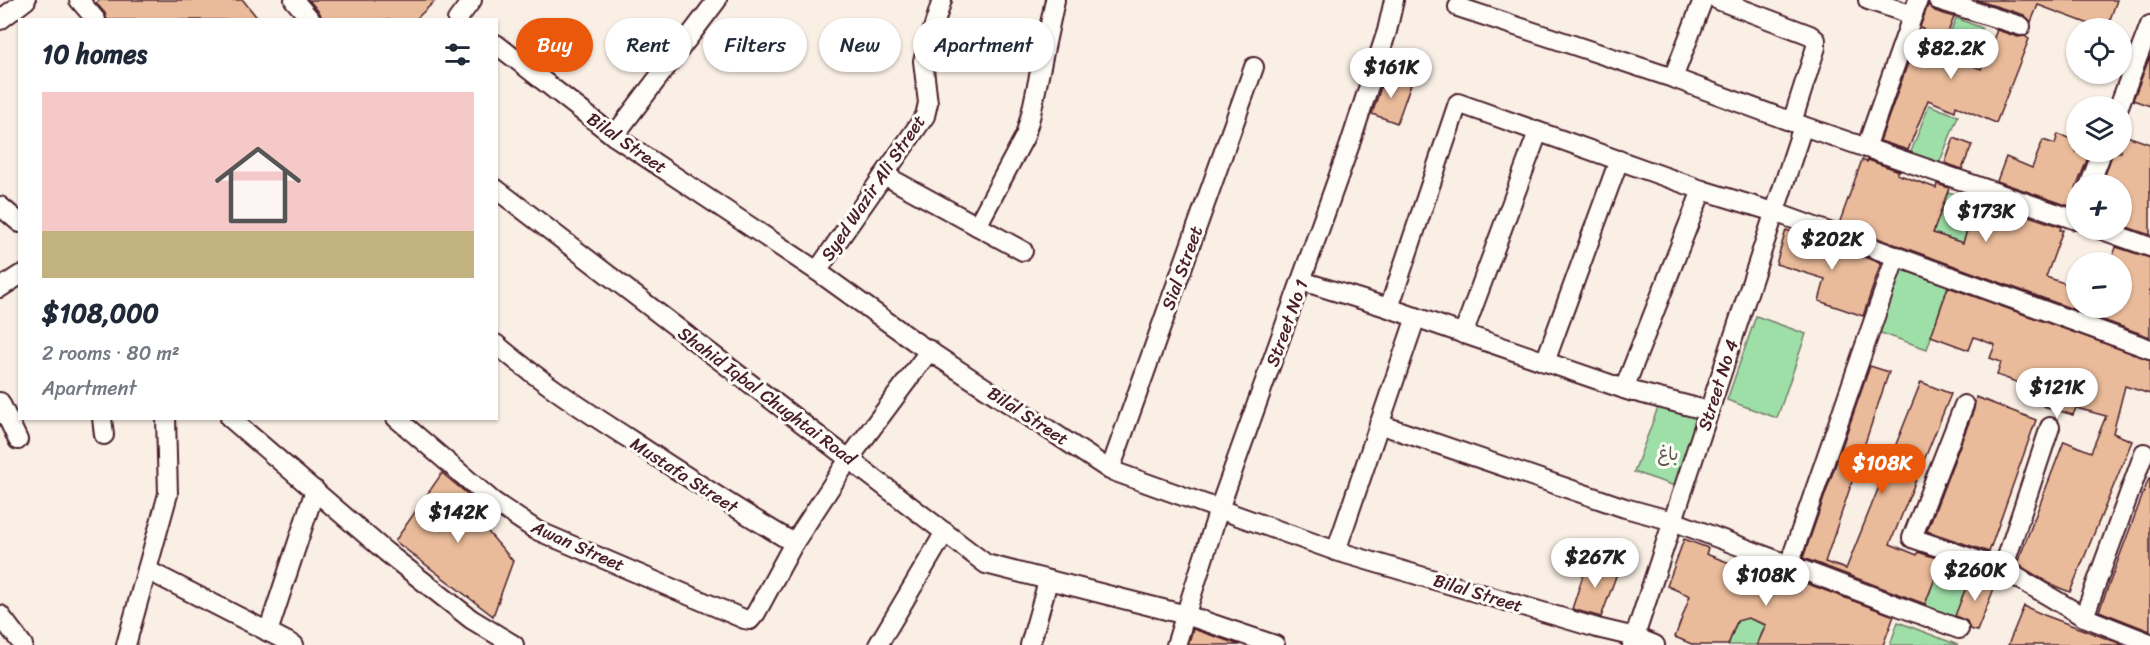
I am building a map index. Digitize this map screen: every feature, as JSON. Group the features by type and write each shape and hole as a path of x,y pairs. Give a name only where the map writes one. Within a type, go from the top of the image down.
{"street":[{"path":"0,21 26,0"},
{"path":"79,0 94,18"},
{"path":"294,0 309,18"},
{"path":"460,18 472,0"},
{"path":"614,136 717,0"},
{"name":"Syed Wazir Ali Street","path":"817,271 925,116 928,103 923,61 942,0"},
{"path":"977,226 1025,136 1055,0"},
{"name":"Street No 1","path":"1176,645 1219,509 1302,282 1377,63 1394,0"},
{"path":"1673,78 1703,0"},
{"name":"Street No 4","path":"1634,641 1774,212 1816,47 1816,40 1810,35 1718,0"},
{"path":"1866,148 1916,7 1868,0"},
{"path":"1938,0 2021,26"},
{"path":"1458,7 1673,78 1866,148 2066,217"},
{"path":"2123,96 2150,25"},
{"name":"Bilal Street","path":"498,46 614,136 1110,470 1336,551 1634,641 1655,645"},
{"name":"Sial Street","path":"1110,470 1254,67"},
{"path":"1389,308 1458,104 1702,190 1774,212 2150,349"},
{"path":"1463,334 1538,132"},
{"path":"1545,362 1619,160"},
{"path":"884,175 1023,250"},
{"path":"1624,389 1702,190"},
{"name":"Shahid Iqbal Chughtai Road","path":"498,191 986,564 1186,615 1275,645"},
{"path":"0,206 18,221"},
{"path":"2130,240 2150,247"},
{"path":"1789,565 1896,256"},
{"path":"0,288 18,276"},
{"path":"1302,282 1416,317 1660,402"},
{"path":"1336,551 1416,317"},
{"name":"Mustafa Street","path":"498,346 573,402 723,501 794,543"},
{"path":"794,543 849,459 930,350"},
{"path":"1624,389 1709,411"},
{"path":"0,402 18,440"},
{"path":"1964,405 1912,538 2003,569 2084,617 2150,643"},
{"path":"126,645 168,494 166,420"},
{"path":"232,420 386,552 471,619 514,645"},
{"name":"Awan Street","path":"398,420 494,502 536,530 744,619 750,620 756,613 794,543"},
{"path":"1379,424 1625,508 1673,521 1959,629"},
{"path":"2003,569 2050,427"},
{"path":"2084,617 2144,453"},
{"path":"268,632 315,490"},
{"path":"878,645 945,532"},
{"path":"147,570 294,645"},
{"path":"1030,645 1048,581"},
{"path":"0,615 23,645"}],"green space":[{"path":"1956,18 1982,28 1969,61 1943,51"},
{"path":"1929,105 1958,116 1937,169 1909,157"},
{"path":"1948,192 1977,201 1963,243 1933,233"},
{"path":"1900,269 1948,286 1927,349 1878,332"},
{"path":"1756,316 1806,334 1777,418 1727,400"},
{"name":"باغ","path":"1660,402 1709,411 1684,489 1634,472"},
{"path":"1940,565 1970,577 1953,622 1923,610"},
{"path":"1740,615 1765,625 1757,645 1728,645"},
{"path":"1898,622 1958,645 1890,645"}],"building":[{"path":"100,0 243,0 257,18 106,18 96,3"},
{"path":"309,0 436,0 417,18 321,18"},
{"path":"1976,0 2117,0 2111,18 2073,18 2038,5 2031,22 2024,15"},
{"path":"1928,5 1935,11 1954,17 1940,52 1981,69 1997,30 2018,37 2026,36 2029,39 1996,123 1956,106 1955,111 1928,100 1908,150 1880,141 1908,63 1923,29 1920,27"},
{"path":"2150,56 2150,106 2133,100"},
{"path":"1385,75 1411,84 1397,123 1372,114"},
{"path":"2058,134 2066,137 2066,162 2086,162 2081,174 2066,174 2066,205 1997,181 2006,157 2032,168 2043,140 2055,144"},
{"path":"1954,138 1972,145 1962,169 1945,163"},
{"path":"2132,138 2150,144 2150,235 2132,229 2132,174 2105,174 2110,162 2132,162"},
{"path":"1862,160 1867,162 1868,160 1899,171 1897,174 1936,188 1937,184 1949,188 1933,233 1963,243 1977,201 1987,205 1988,202 2061,227 2060,230 2063,230 2046,277 2066,284 2066,306 1839,224"},
{"path":"1786,230 1881,263 1863,316 1819,301 1825,279 1776,264"},
{"path":"2116,247 2131,252 2114,252"},
{"path":"2132,252 2150,258 2150,337 2098,318 2132,318"},
{"path":"1948,287 2150,360 2150,394 2125,386 2113,433 2132,441 2070,592 2052,585 2017,564 2064,441 2091,452 2106,416 2076,408 2073,415 2043,406 2046,393 1997,375 2001,362 1990,358 1995,345 1974,337 1969,350 1931,336"},
{"path":"1870,366 1889,372 1825,562 1846,569 1921,382 1951,394 1890,544 1917,555 1918,552 1942,560 1925,604 1803,558"},
{"path":"1976,397 2036,420 1989,552 1927,531 1974,409"},
{"path":"442,473 483,507 476,518 513,561 493,616 395,541"},
{"path":"2150,478 2150,631 2099,611"},
{"path":"1684,539 1708,548 1706,554 1786,584 1789,577 1894,616 1883,645 1757,645 1766,625 1748,618 1737,621 1728,645 1694,645 1675,637 1690,596 1667,586"},
{"path":"1588,560 1618,571 1601,617 1572,609"},
{"path":"1970,577 1995,586 1977,631 1970,629 1967,621 1955,616"},
{"path":"2024,606 2044,615 2124,645 2008,645"},
{"path":"1193,629 1240,645 1188,645"}]}
